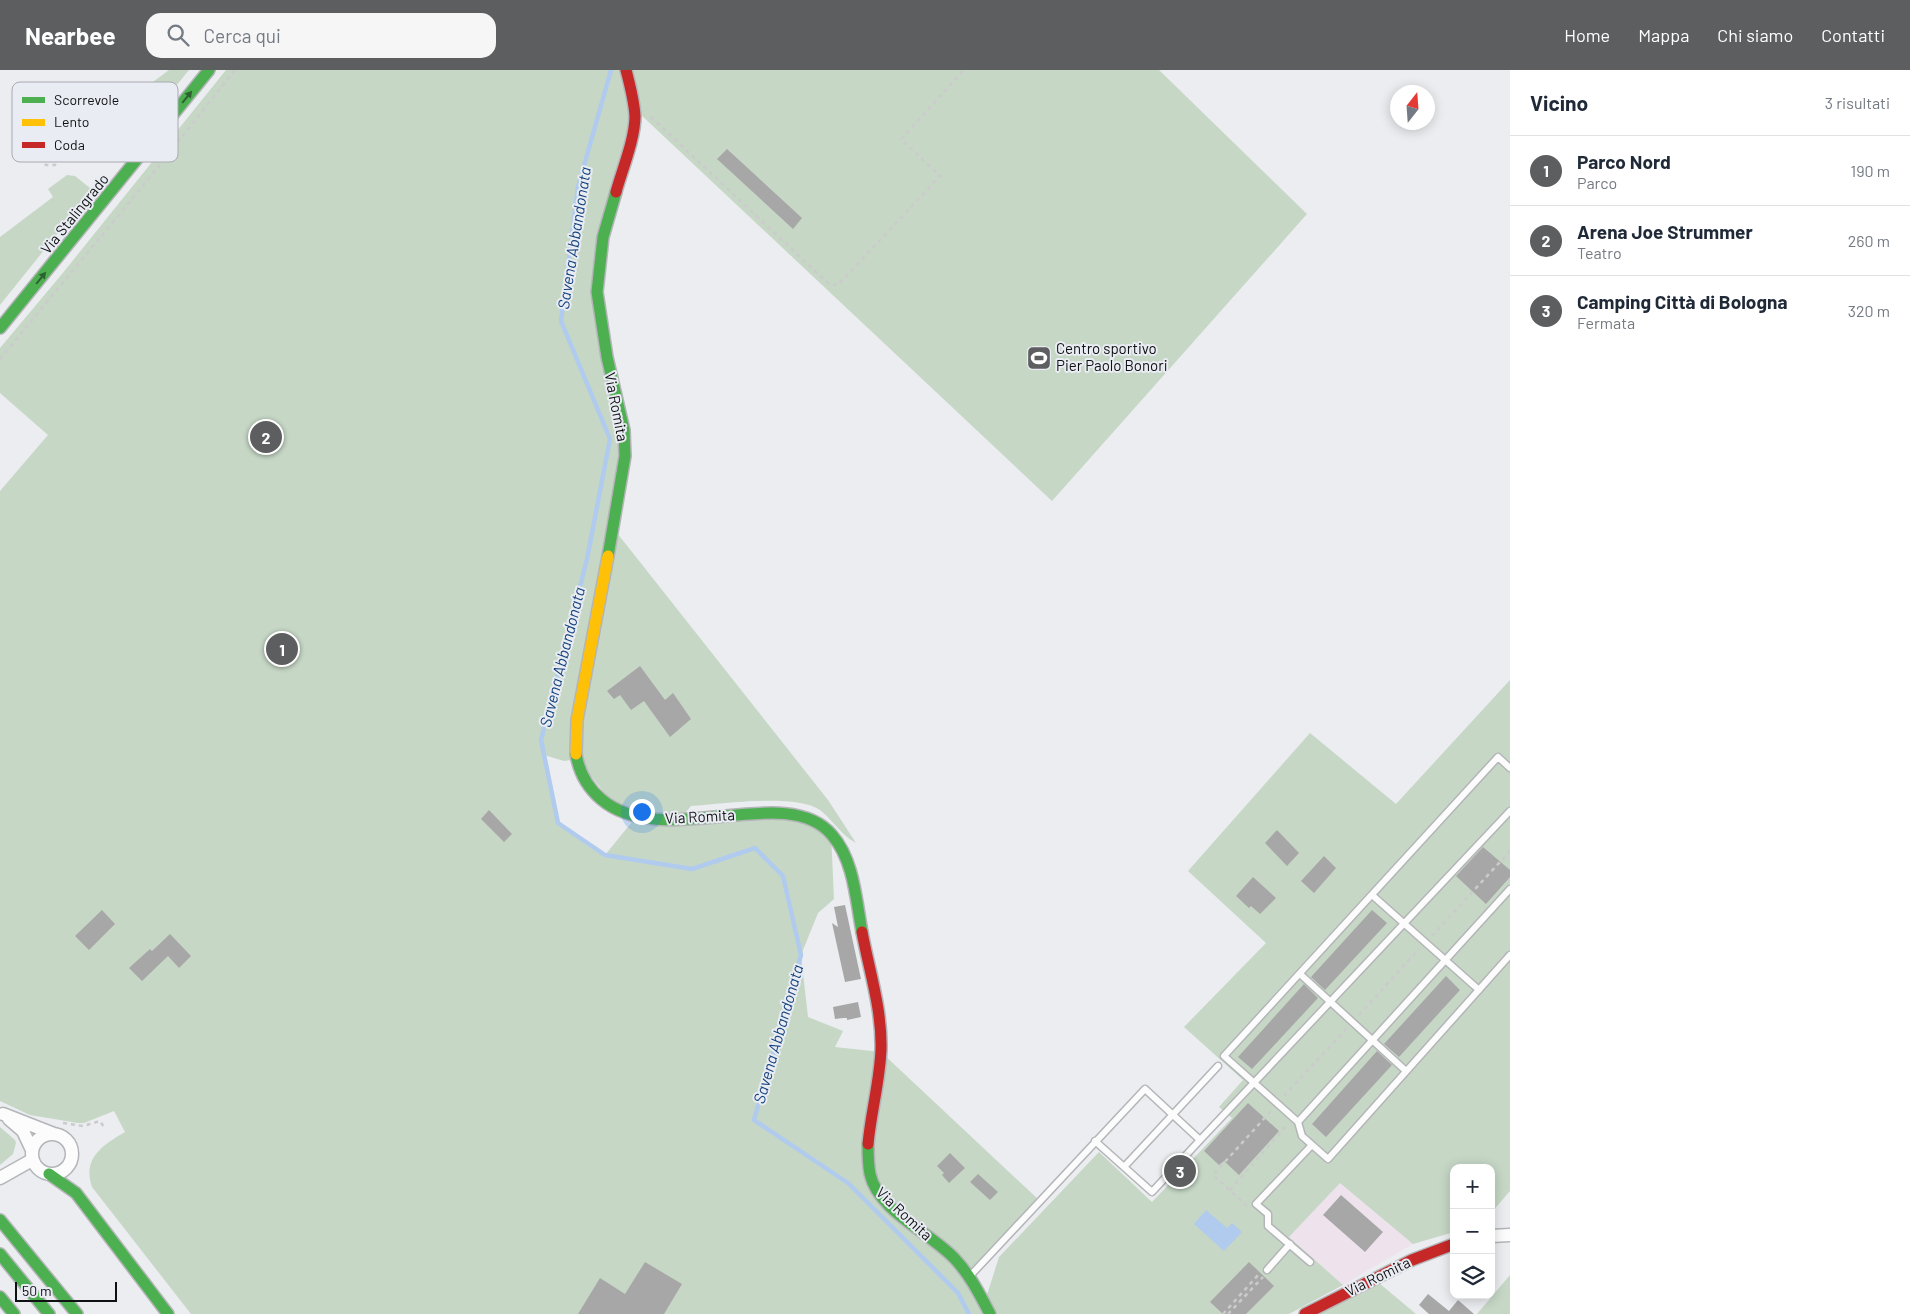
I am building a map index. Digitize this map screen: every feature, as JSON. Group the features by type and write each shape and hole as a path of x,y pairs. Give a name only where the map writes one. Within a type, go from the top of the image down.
{"main road":[{"name":"Via Stalingrado","path":"178,109 209,70"},
{"name":"Via Romita","path":"626,70 633,97 635,118 632,136 603,237 598,292 600,320 624,430 625,456 577,720 576,759 581,773 599,798 608,806 636,817 681,819 780,812 793,813 810,818 831,833 840,846 849,870 879,1017 881,1052 868,1158 873,1186 884,1200 953,1258 970,1276 990,1314"},
{"name":"Via Stalingrado","path":"0,328 134,164"},
{"path":"0,324 10,316"},
{"path":"49,1174 76,1193 168,1314"},
{"path":"0,1212 35,1262"},
{"path":"0,1220 77,1314"},
{"name":"Via Romita","path":"1305,1314 1412,1260 1450,1246"},
{"path":"0,1254 49,1314"},
{"path":"0,1297 14,1314"}],"street":[{"path":"3,1114 54,1134 63,1138 69,1144 72,1156 69,1163 59,1173 49,1174 41,1172 35,1166 22,1131 3,1114"},
{"path":"0,1178 32,1155 36,1142 42,1137 54,1134"},
{"path":"69,1163 71,1175 86,1205"},
{"path":"1495,1236 1510,1235"}],"lane":[{"path":"1510,768 1498,757 1224,1056 1296,1120 1302,1136 1328,1159 1510,955"},
{"path":"1095,1141 1152,1192 1510,811"},
{"path":"1296,1120 1510,889"},
{"path":"1372,895 1479,990"},
{"path":"1300,974 1406,1071"},
{"path":"1124,1167 1218,1066"},
{"path":"970,1276 1145,1089 1200,1140"},
{"path":"1310,1262 1268,1226 1268,1214 1256,1204 1312,1145"},
{"path":"1266,1270 1290,1244"}],"path":[{"path":"178,142 235,70"},
{"path":"650,115 829,284 838,285 940,176 901,139 964,70"},
{"path":"43,162 46,166 56,165 59,162"},
{"path":"132,162 150,177"},
{"path":"0,359 162,162"},
{"path":"1256,1204 1251,1209 1213,1175 1510,850"},
{"path":"1230,1190 1296,1120"},
{"path":"1223,1314 1264,1268 1268,1272 1228,1314"}],"shaded area":[{"path":"1340,1182 1413,1244 1343,1285 1289,1237"}],"green space":[{"path":"169,70 189,70 178,84 178,82 153,82"},
{"path":"226,70 1159,70 1307,214 1052,501 639,113 599,265 620,411 617,533 828,800 856,843 846,836 820,810 809,805 794,802 758,801 691,806 681,818 781,812 831,833 834,899 818,913 801,955 808,1017 843,1031 835,1047 881,1052 1040,1201 970,1276 990,1314 191,1314 92,1187 90,1168 92,1160 102,1147 125,1132 114,1111 84,1123 78,1123 30,1115 0,1101 0,491 48,435 0,393 0,348 152,162 178,162 178,130","holes":["544,755 564,761 577,759 620,812 636,817 605,855 558,823"]},
{"path":"67,175 75,176 90,188 90,193 0,305 0,237 53,197 48,189"},
{"path":"1510,680 1510,1191 1495,1208 1495,1164 1450,1164 1450,1233 1413,1244 1340,1183 1289,1237 1343,1285 1289,1314 995,1314 986,1298 999,1257 1099,1152 1152,1202 1232,1118 1219,1107 1243,1080 1184,1027 1266,943 1188,871 1310,733 1396,804"},
{"path":"0,1127 16,1143 13,1154 0,1165"},
{"path":"1510,1275 1510,1314 1477,1314 1490,1299 1495,1299 1495,1293"},
{"path":"1379,1283 1416,1314 1319,1314"}],"water":[{"path":"1206,1210 1227,1228 1232,1223 1242,1232 1224,1251 1194,1224"}],"building":[{"path":"727,149 802,218 793,229 717,159"},
{"path":"640,666 665,700 673,693 691,719 670,737 644,701 631,710 620,695 614,699 607,691"},
{"path":"489,810 512,834 504,842 481,819"},
{"path":"1277,830 1299,853 1287,866 1265,843"},
{"path":"1483,847 1510,870 1510,877 1486,904 1456,876"},
{"path":"1324,856 1336,868 1314,893 1301,881"},
{"path":"1253,877 1276,898 1260,914 1251,906 1249,908 1236,896"},
{"path":"845,905 861,979 845,982 832,923 838,927 834,907"},
{"path":"102,910 115,924 89,950 75,936"},
{"path":"1372,910 1387,923 1325,990 1311,977"},
{"path":"170,934 191,956 179,968 168,956 142,981 129,968 150,949 152,951"},
{"path":"1446,976 1460,990 1399,1057 1384,1044"},
{"path":"1304,984 1318,998 1252,1069 1238,1057"},
{"path":"858,1002 861,1017 847,1020 847,1018 835,1019 833,1007"},
{"path":"1377,1051 1392,1065 1326,1137 1312,1124"},
{"path":"1248,1103 1279,1131 1239,1175 1224,1161 1219,1165 1204,1151"},
{"path":"950,1153 965,1168 949,1183 942,1175 944,1173 937,1166"},
{"path":"978,1174 998,1192 990,1200 970,1182"},
{"path":"1341,1195 1383,1232 1365,1252 1323,1215"},
{"path":"645,1262 682,1284 664,1314 578,1314 600,1278 625,1294"},
{"path":"1249,1262 1274,1286 1246,1314 1223,1314 1210,1302"},
{"path":"1428,1294 1449,1311 1458,1300 1474,1314 1429,1314 1419,1305"}],"waterway":[{"name":"Savena Abbandonata","path":"611,70 578,187 561,321 610,439 587,559 541,740 558,823 605,855 692,869 755,848 783,876 801,955 754,1120 848,1183 958,1293 969,1314"}],"traffic: fast":[{"path":"178,108 209,70"},
{"path":"0,328 134,162"},
{"path":"608,556 625,456 624,430 607,357 597,292 603,237 616,192"},
{"path":"576,754 579,767 592,789 601,799 627,814 657,819 689,819 755,813 785,814 811,820 832,835 845,856 856,894 862,932"},
{"path":"868,1144 870,1174 875,1187 883,1199 906,1221 945,1249 955,1259 970,1278 990,1314"},
{"path":"49,1174 76,1193 168,1314"},
{"path":"0,1220 77,1314"},
{"path":"0,1254 49,1314"},
{"path":"0,1297 14,1314"}],"traffic: slow":[{"path":"576,754 577,720 608,556"}],"traffic: jam":[{"path":"616,192 631,144 635,116 626,70"},
{"path":"862,932 877,1004 881,1034 879,1072 868,1144"},
{"path":"1305,1314 1412,1260 1450,1246"}],"place":[{"name":"Centro sportivo Pier Paolo Bonori","path":"1039,358"},
{"name":"Arena Joe Strummer","path":"266,437"},
{"name":"Parco Nord","path":"282,649"},
{"name":"Camping Città di Bologna","path":"1180,1171"}]}
